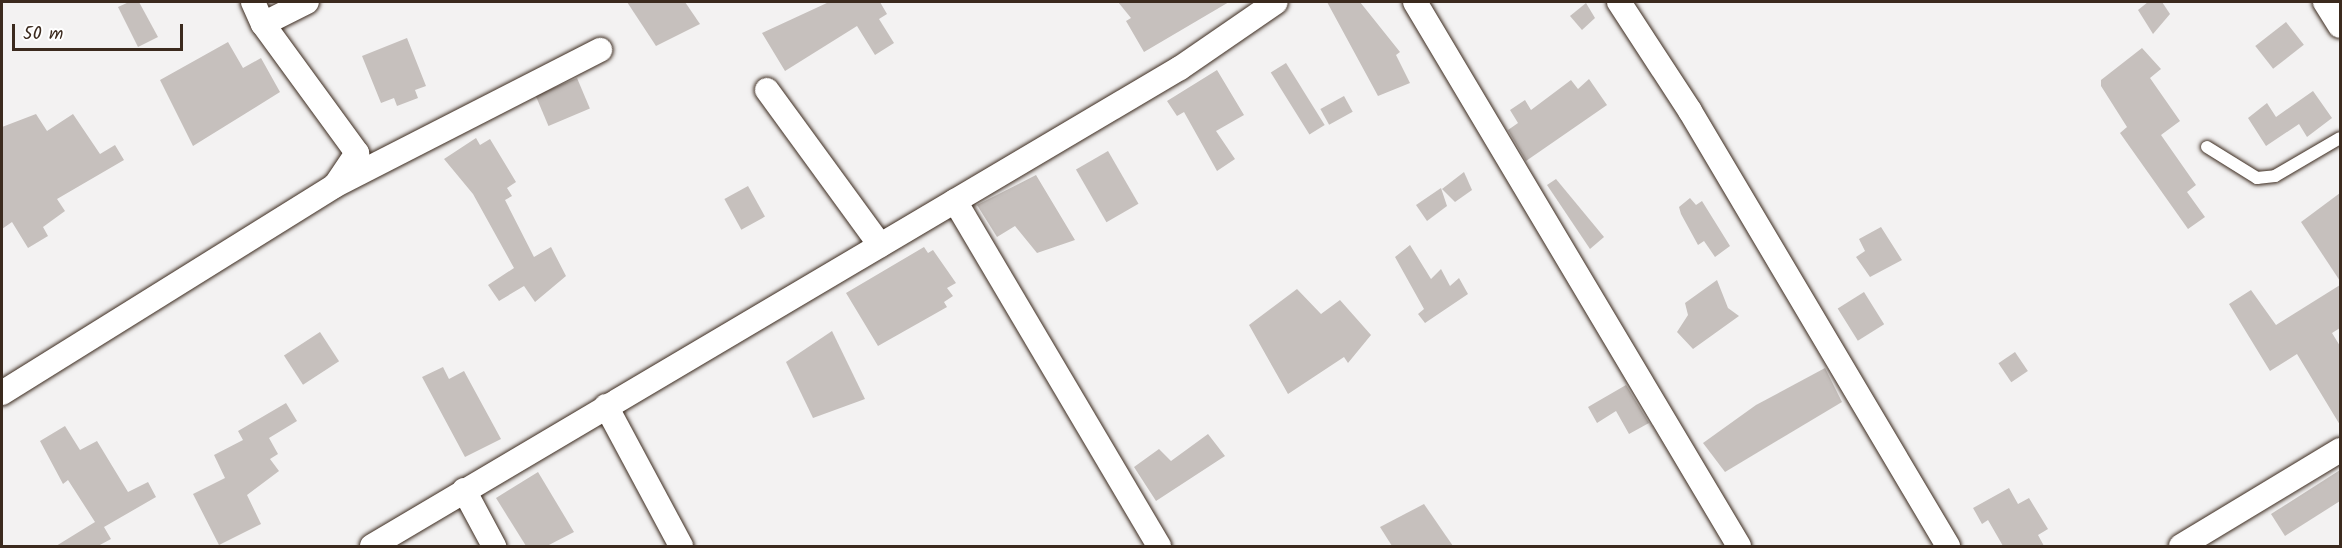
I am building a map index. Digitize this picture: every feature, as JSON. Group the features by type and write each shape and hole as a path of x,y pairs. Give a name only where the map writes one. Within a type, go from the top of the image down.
{"street":[{"path":"253,2 263,24 357,153 334,186"},
{"path":"263,24 307,2"},
{"path":"372,546 1180,68 1276,2"},
{"path":"1415,2 1739,546"},
{"path":"1619,2 1948,546"},
{"path":"2325,2 2340,26"},
{"path":"2,393 334,186 600,50"},
{"path":"767,90 880,245"},
{"path":"955,201 1159,546"},
{"path":"606,406 681,546"},
{"path":"2181,546 2340,450"},
{"path":"464,490 494,546"}],"lane":[{"path":"2207,147 2257,178 2275,176 2340,138"}],"building":[{"path":"129,2 139,2 158,37 138,47 118,7"},
{"path":"627,2 685,2 700,24 656,46"},
{"path":"829,2 880,2 887,14 879,19 894,43 875,55 857,26 785,71 762,33"},
{"path":"1118,2 1229,2 1144,52 1126,21 1131,18"},
{"path":"1327,2 1360,2 1400,52 1396,55 1410,83 1378,96"},
{"path":"2148,2 2162,2 2170,14 2153,34 2138,10"},
{"path":"1586,3 1595,18 1582,30 1570,16"},
{"path":"2286,22 2304,45 2273,69 2255,46"},
{"path":"407,38 426,86 415,90 418,98 397,106 394,98 381,103 362,56"},
{"path":"228,42 243,68 261,58 280,92 193,146 160,80"},
{"path":"2142,48 2161,69 2150,78 2180,121 2161,135 2196,185 2187,192 2205,217 2188,229 2120,133 2127,127 2101,86 2101,80"},
{"path":"1286,63 1325,125 1309,134 1271,73"},
{"path":"1217,70 1244,115 1216,131 1235,159 1217,171 1184,112 1177,116 1167,101"},
{"path":"577,78 590,108 548,126 536,96"},
{"path":"1589,79 1607,105 1526,161 1508,130 1518,123 1510,110 1525,100 1531,110 1571,80 1578,89"},
{"path":"2313,91 2332,118 2307,137 2299,124 2266,146 2248,118 2267,103 2276,117"},
{"path":"1344,96 1353,112 1329,125 1320,109"},
{"path":"36,114 47,131 73,114 100,154 115,145 124,160 57,199 65,211 43,227 48,236 28,248 12,222 2,229 2,127"},
{"path":"476,138 480,145 490,139 516,182 507,188 512,196 505,200 534,257 551,247 566,276 535,302 524,286 499,301 488,285 514,268 473,194 444,159"},
{"path":"1108,151 1138,204 1106,222 1076,170"},
{"path":"1464,172 1472,190 1455,202 1442,189"},
{"path":"1036,175 1075,240 1037,253 1015,226 997,237 977,205"},
{"path":"1556,179 1604,237 1590,249 1547,185"},
{"path":"748,186 765,217 741,230 724,199"},
{"path":"1441,188 1447,206 1427,221 1416,205"},
{"path":"2340,193 2340,281 2301,222"},
{"path":"1690,198 1696,205 1702,201 1730,246 1715,257 1704,241 1698,245 1681,214 1679,207"},
{"path":"1881,227 1902,260 1870,277 1856,257 1865,251 1859,239"},
{"path":"1410,245 1431,279 1441,269 1450,286 1459,278 1468,294 1425,323 1418,314 1424,309 1395,257"},
{"path":"924,247 928,253 933,250 956,283 947,288 953,296 944,302 947,307 878,346 846,293"},
{"path":"1717,280 1728,308 1739,316 1693,349 1677,332 1688,315 1685,303"},
{"path":"2340,285 2340,328 2332,333 2340,346 2340,425 2297,354 2270,371 2229,304 2251,290 2276,325"},
{"path":"1297,289 1321,314 1340,300 1371,335 1348,363 1344,357 1288,394 1249,325"},
{"path":"1864,292 1884,324 1858,341 1838,308"},
{"path":"832,331 865,399 813,418 786,362"},
{"path":"320,332 339,361 303,385 284,355"},
{"path":"2015,352 2028,371 2011,382 1998,363"},
{"path":"443,367 449,379 464,371 501,439 465,457 422,377"},
{"path":"1825,368 1842,402 1725,472 1703,443 1756,405"},
{"path":"1626,385 1649,423 1629,434 1616,411 1597,423 1588,407"},
{"path":"286,403 297,421 269,438 278,454 270,459 279,471 247,495 261,524 219,545 193,494 225,478 214,455 243,440 238,431"},
{"path":"65,426 80,450 97,441 128,492 148,482 156,497 104,527 111,539 98,546 56,546 95,522 68,480 63,484 40,441"},
{"path":"1208,434 1225,456 1156,501 1134,467 1159,449 1171,461"},
{"path":"2340,470 2340,501 2285,536 2271,514"},
{"path":"538,472 574,532 547,546 526,546 496,498"},
{"path":"2009,488 2018,504 2029,498 2048,529 2038,535 2044,546 2003,546 1988,520 1982,524 1973,508"},
{"path":"1424,504 1453,546 1392,546 1380,527"}]}
